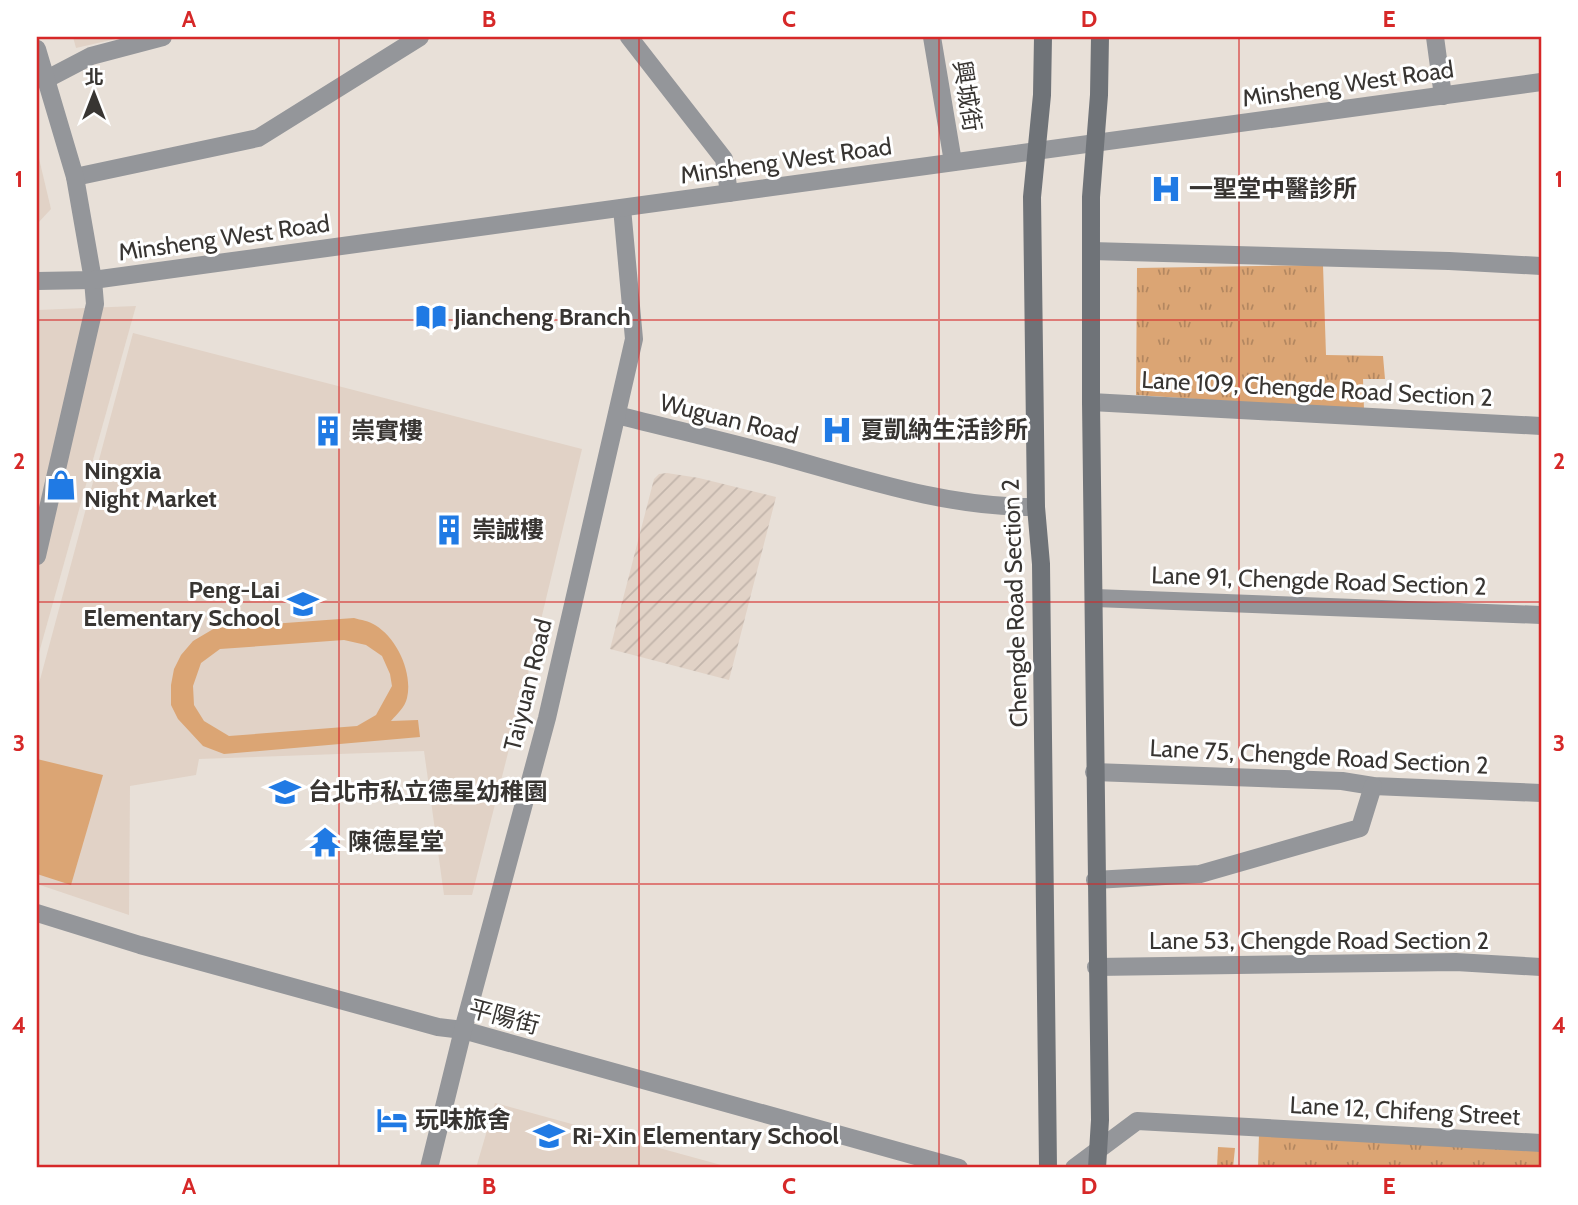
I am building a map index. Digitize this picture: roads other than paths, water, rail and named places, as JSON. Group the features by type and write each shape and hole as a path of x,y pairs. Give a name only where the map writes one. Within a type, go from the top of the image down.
{"main road":[{"name":"Chengde Road Section 2","path":"1043,37 1042,95 1032,197 1036,507 1041,564 1048,1168"},
{"path":"1098,1159 1091,197 1100,37"}],"street":[{"path":"46,80 90,56 163,37"},
{"path":"75,177 258,138 420,37"},
{"path":"629,37 724,159 729,193"},
{"name":"興城街","path":"932,37 953,162"},
{"path":"1435,37 1443,96"},
{"path":"37,49 75,177 95,304 37,556"},
{"name":"Minsheng West Road","path":"37,281 93,280 1541,82"},
{"name":"Taiyuan Road","path":"429,1168 463,1030 547,718 634,340 622,208"},
{"path":"1091,251 1541,266"},
{"name":"Lane 109, Chengde Road Section 2","path":"1091,402 1541,426"},
{"name":"Wuguan Road","path":"617,415 899,489 999,507 1036,507"},
{"name":"Lane 91, Chengde Road Section 2","path":"1095,598 1541,615"},
{"name":"Lane 75, Chengde Road Section 2","path":"1094,772 1328,780 1373,786 1541,793"},
{"path":"1095,880 1200,874 1360,828 1373,786"},
{"name":"平陽街","path":"37,913 140,945 438,1027 463,1030 959,1168"},
{"name":"Lane 53, Chengde Road Section 2","path":"1096,967 1457,962 1541,967"},
{"name":"Lane 12, Chifeng Street","path":"1098,1159 1137,1121 1541,1143"},
{"path":"1074,1168 1098,1159"}],"place":[{"name":"一聖堂中醫診所","path":"1166,189"},
{"name":"Jiancheng Branch","path":"431,317"},
{"name":"夏凱納生活診所","path":"837,430"},
{"name":"崇實樓","path":"328,431"},
{"name":"Ningxia Night Market","path":"61,485"},
{"name":"崇誠樓","path":"449,530"},
{"name":"Peng-Lai Elementary School","path":"303,604"},
{"name":"台北市私立德星幼稚園","path":"285,792"},
{"name":"陳德星堂","path":"325,842"},
{"name":"玩味旅舍","path":"392,1120"},
{"name":"Ri-Xin Elementary School","path":"549,1136"}]}
